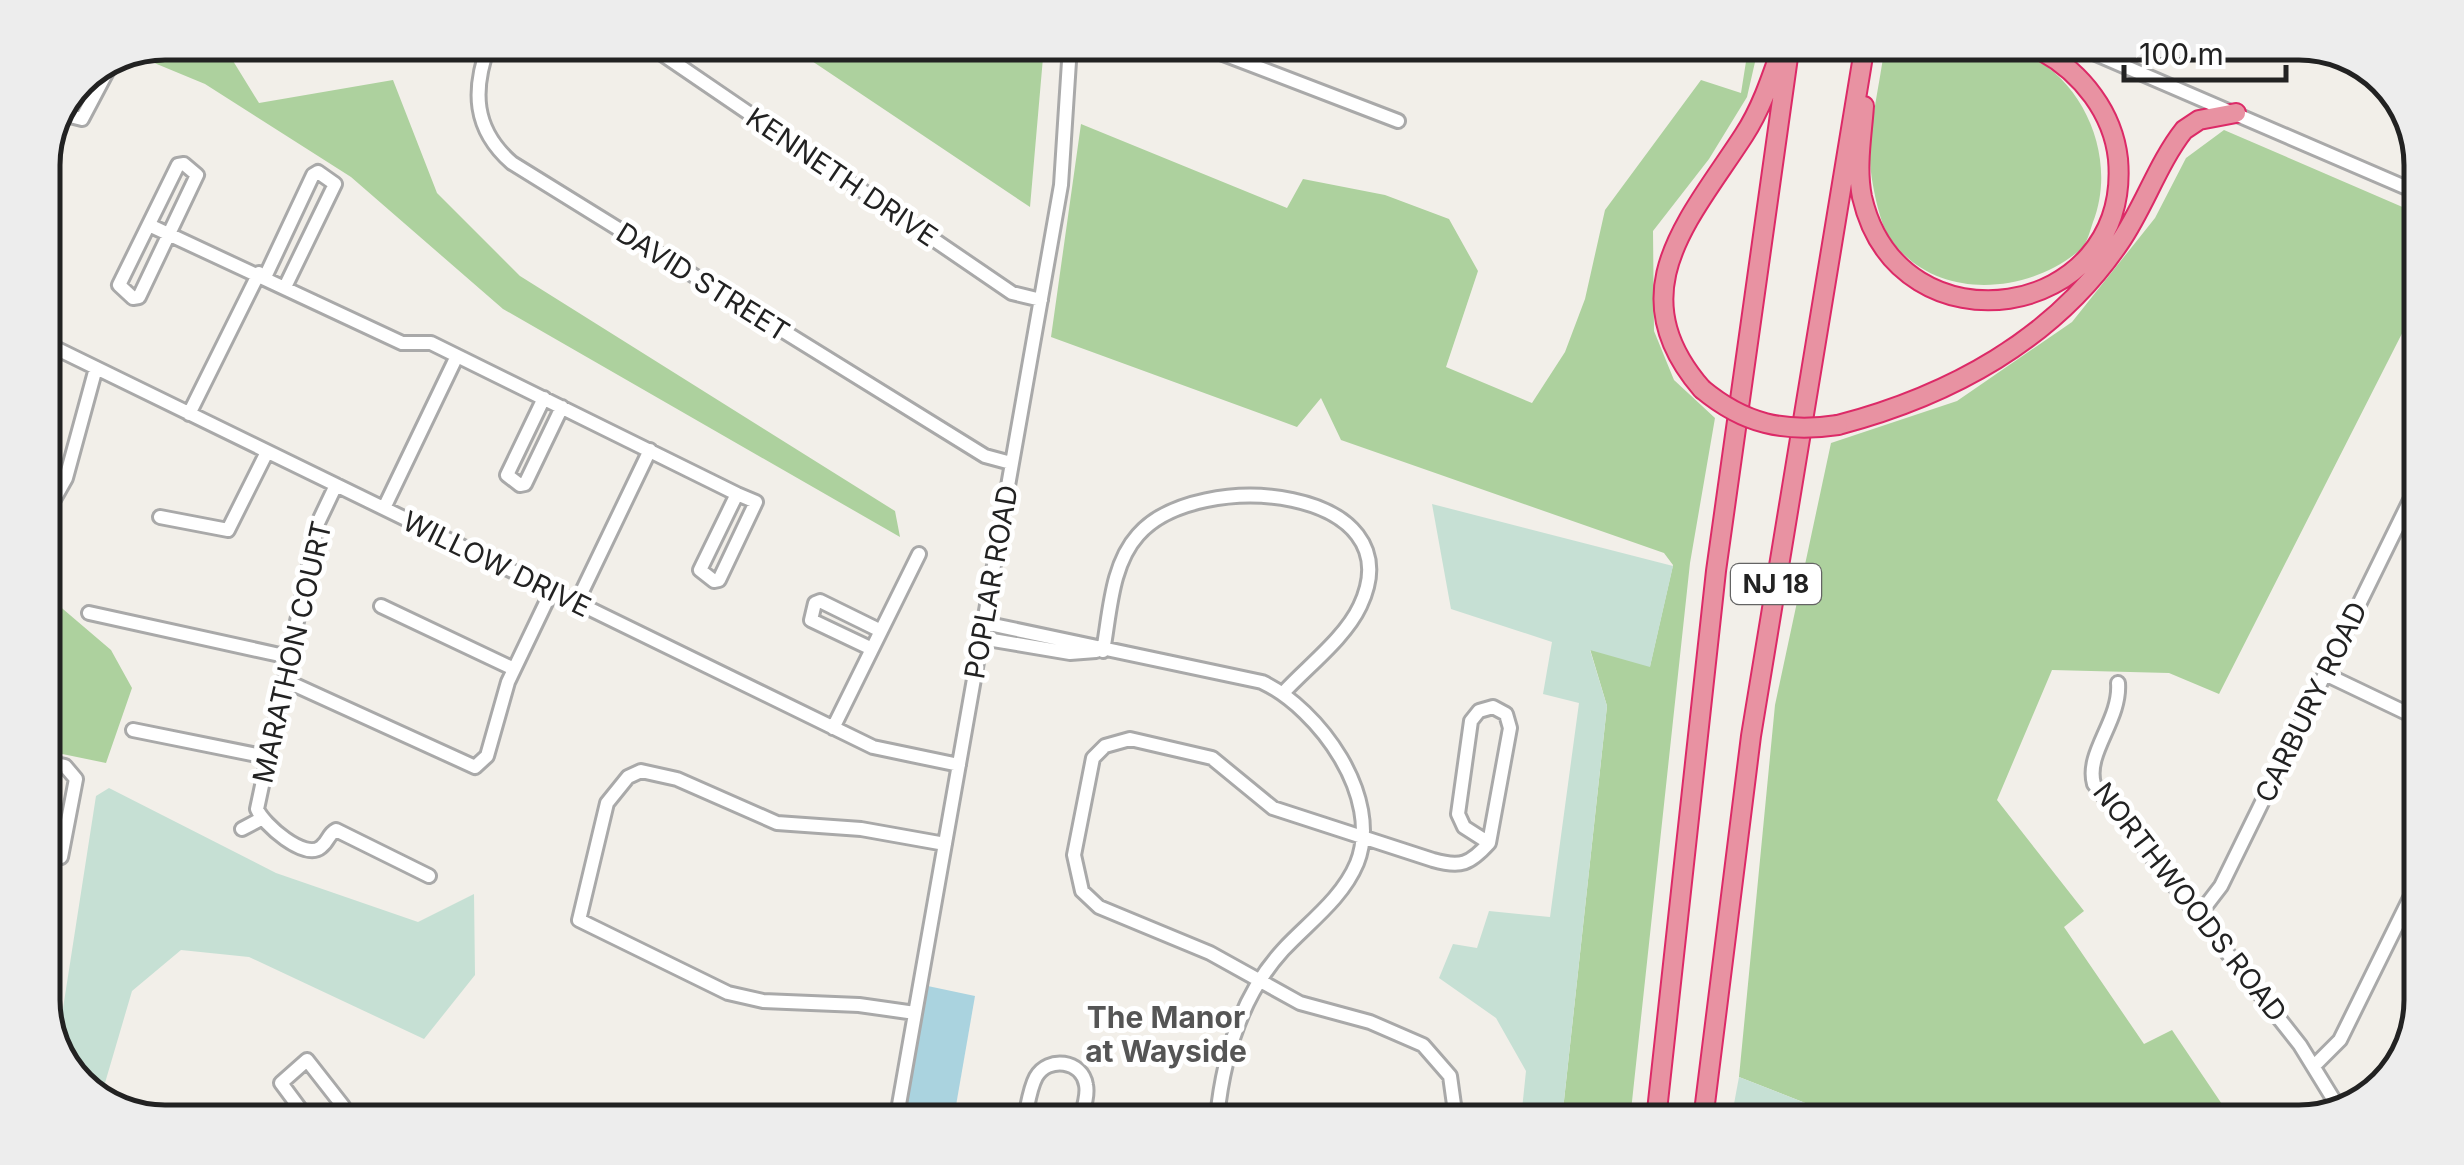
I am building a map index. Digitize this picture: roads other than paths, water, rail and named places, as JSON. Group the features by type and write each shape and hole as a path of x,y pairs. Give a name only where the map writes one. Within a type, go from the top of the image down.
{"highway":[{"path":"1780,60 1753,120 1682,226 1666,264 1664,301 1668,330 1680,360 1702,389 1725,408 1772,428 1838,425 1928,396 2026,340 2072,298 2117,246 2184,130 2199,120 2236,113"},
{"name":"NJ 18","path":"1658,1105 1718,552 1784,60"},
{"name":"NJ 18","path":"1705,1105 1752,736 1864,60"},
{"path":"1866,60 1860,171 1873,230 1892,258 1926,286 1956,298 1988,302 2038,292 2074,270 2100,239 2116,200 2116,144 2100,106 2084,84 2053,60"}],"street":[{"name":"DAVID STREET","path":"484,60 479,76 479,113 490,139 512,163 985,456 1011,463"},
{"name":"KENNETH DRIVE","path":"671,60 1012,293 1040,300"},
{"name":"POPLAR ROAD","path":"900,1105 1064,160 1069,60"},
{"path":"1239,60 1398,121"},
{"path":"2110,60 2404,187"},
{"path":"72,116 82,119 102,82"},
{"path":"184,164 198,175 139,297 133,298 119,286 149,225 178,165 184,164"},
{"path":"189,414 313,175 318,172 334,184 286,286"},
{"path":"149,225 262,274 402,343 422,341 456,356 756,502 719,580 714,581 700,570 737,494"},
{"name":"WILLOW DRIVE","path":"60,350 881,751 958,766"},
{"path":"384,508 456,356"},
{"path":"60,489 96,368"},
{"path":"544,398 507,475 520,486 525,484 562,407"},
{"path":"576,602 650,450"},
{"path":"160,517 228,530 267,452"},
{"name":"MARATHON COURT","path":"261,820 258,801 318,522 336,485"},
{"path":"1103,651 1122,560 1153,520 1182,506 1219,496 1249,494 1297,500 1328,512 1352,530 1364,554 1367,582 1355,615 1284,692"},
{"name":"CARBURY ROAD","path":"2198,916 2221,886 2404,513"},
{"path":"833,728 919,554"},
{"path":"284,680 475,766 487,756 514,669 552,590"},
{"path":"872,650 811,620 816,604 820,601 881,631"},
{"path":"382,606 514,669"},
{"path":"89,614 288,658"},
{"path":"984,622 1072,639 1103,651 1246,676 1284,692 1312,720 1353,783 1363,816 1359,858 1345,885 1282,952 1260,982 1226,1058 1218,1105"},
{"path":"982,638 1070,653 1103,651"},
{"path":"2325,674 2404,711"},
{"name":"NORTHWOODS ROAD","path":"2118,682 2117,711 2093,763 2092,778 2315,1065 2334,1099"},
{"path":"1454,1105 1450,1076 1423,1045 1370,1022 1300,1003 1210,953 1099,907 1082,891 1074,855 1093,758 1104,746 1125,739 1199,753 1223,766 1273,808 1454,866 1474,859 1488,842 1510,728 1506,714 1494,707 1479,710 1472,721 1458,814 1464,827 1488,842"},
{"path":"133,730 268,757"},
{"path":"60,765 66,766 76,779 61,857"},
{"path":"916,1013 744,998 652,958 579,920 607,803 628,776 640,771 677,780 778,823 861,828 945,844"},
{"path":"242,829 261,820 271,832 310,850 322,848 336,830 429,876"},
{"path":"2315,1065 2340,1040 2404,910"},
{"path":"297,1105 281,1083 307,1060 342,1105"},
{"path":"1028,1105 1034,1080 1044,1068 1057,1063 1073,1067 1084,1078 1087,1091 1084,1105"}],"water":[{"path":"923,985 975,996 956,1105 896,1105"}],"district":[{"name":"The Manor at Wayside","path":"1166,1034"}]}
